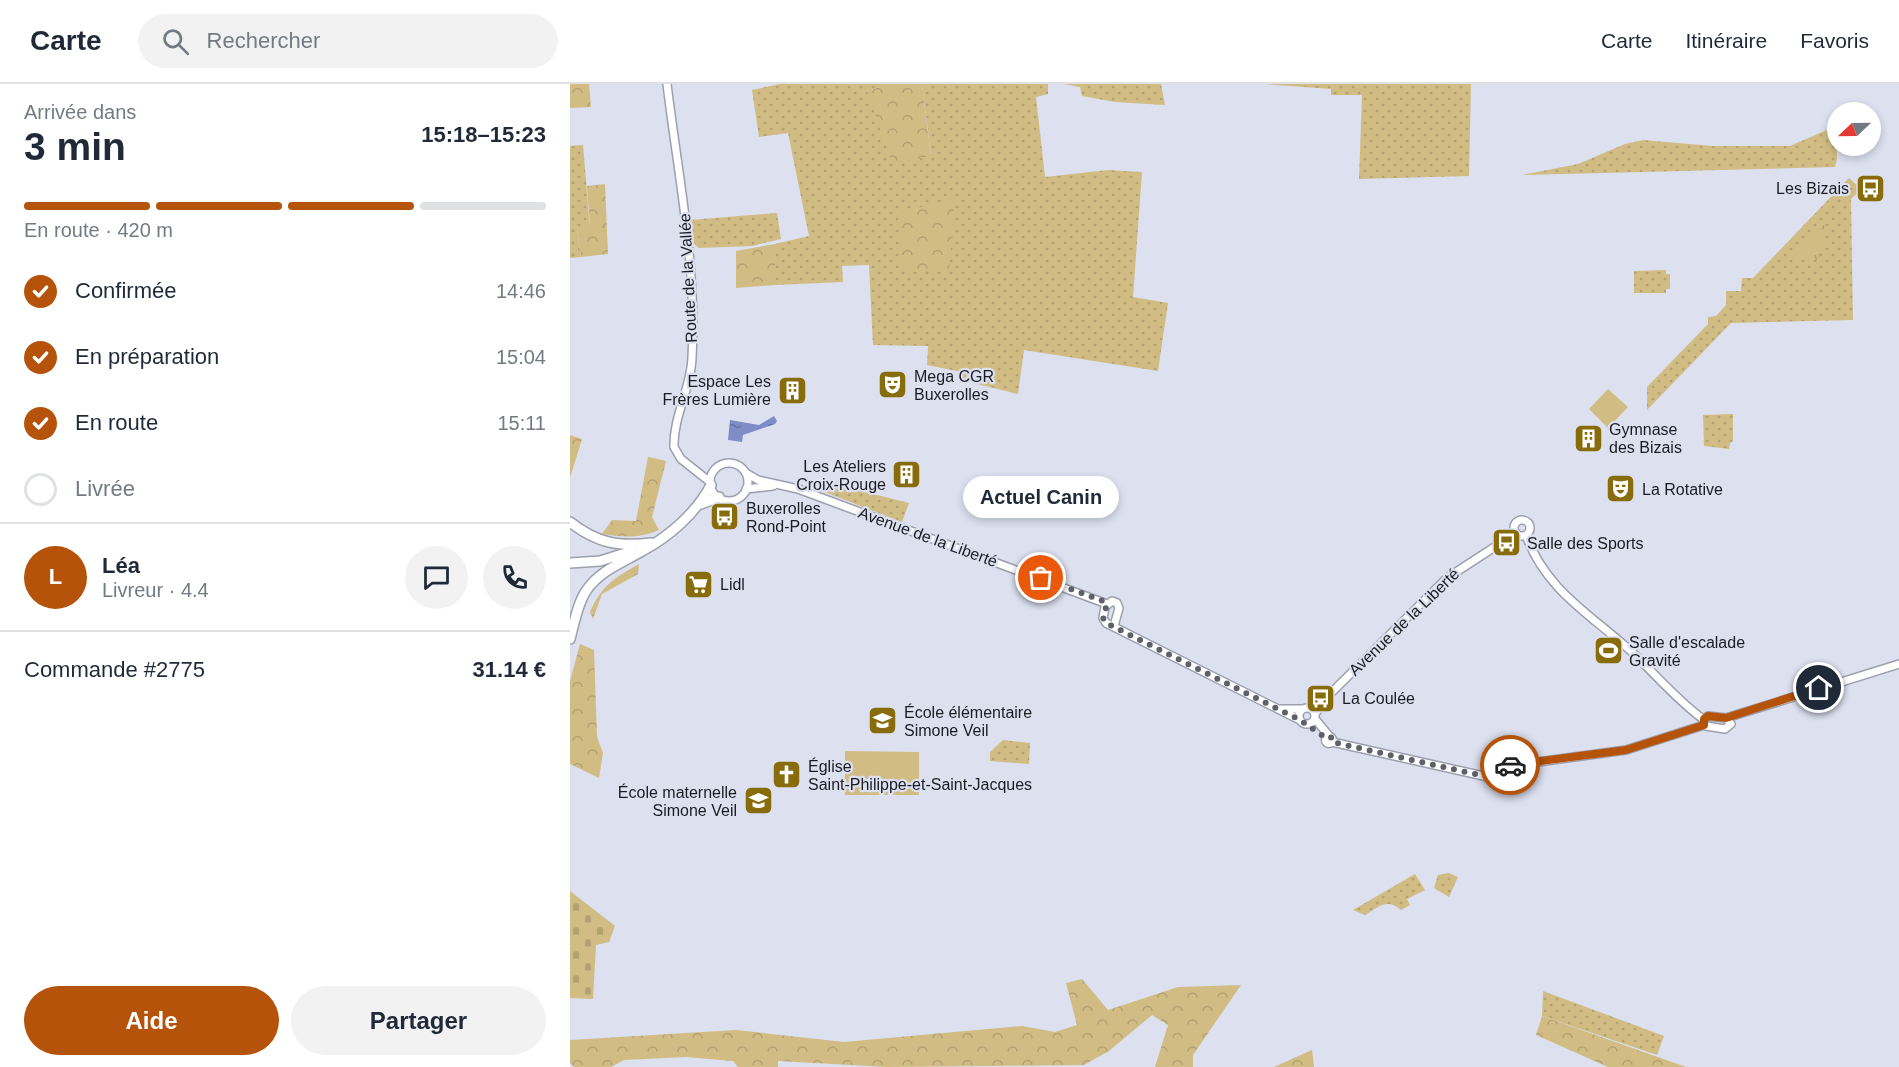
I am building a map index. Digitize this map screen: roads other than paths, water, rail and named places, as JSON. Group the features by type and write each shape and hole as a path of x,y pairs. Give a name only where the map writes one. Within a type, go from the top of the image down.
{"highway":[{"path":"570,639 581,601 591,585 614,566 654,543 682,523 696,507 711,483"},
{"path":"696,507 718,497"},
{"path":"570,522 590,537 608,544 619,546 654,543"},
{"path":"570,563 600,561 654,543"}],"street":[{"name":"Route de la Vallée","path":"667,84 690,249 692,340 690,373 674,447 677,455 711,483"},
{"path":"690,465 715,469 724,464 734,463 746,473 746,489 735,500 718,497 711,483 715,469"},
{"name":"Avenue de la Liberté","path":"746,473 758,480 798,489 1107,604"},
{"name":"Avenue de la Liberté","path":"746,489 782,486"},
{"path":"1524,520 1530,528 1526,535 1516,533 1516,523 1524,520"},
{"name":"Avenue de la Liberté","path":"1308,724 1327,697 1447,578 1516,533"},
{"path":"1526,535 1543,570 1566,597 1627,648 1704,722 1725,729 1731,724 1726,718"},
{"path":"1114,626 1119,606 1112,601 1107,604 1103,620 1114,626 1274,708 1308,724 1329,739 1488,777 1494,768 1626,750 1704,722 1708,716 1726,718 1899,664"},
{"name":"Avenue de la Liberté","path":"1306,709 1327,697"},
{"path":"1274,708 1306,709 1315,716 1329,739"},
{"path":"1300,720 1299,715 1306,709"}],"water":[{"path":"774,416 777,421 775,424 743,435 742,442 728,440 730,420 759,425"}],"place":[{"name":"Les Bizais","path":"1870,188"},
{"name":"Mega CGR Buxerolles","path":"893,385"},
{"name":"Espace Les Frères Lumière","path":"792,390"},
{"name":"Gymnase des Bizais","path":"1588,438"},
{"name":"Les Ateliers Croix-Rouge","path":"907,475"},
{"name":"La Rotative","path":"1621,489"},
{"name":"Buxerolles Rond-Point","path":"725,517"},
{"name":"Salle des Sports","path":"1506,543"},
{"name":"Actuel Canin","path":"1041,578"},
{"name":"Lidl","path":"699,584"},
{"name":"Salle d'escalade Gravité","path":"1608,651"},
{"name":"La Coulée","path":"1321,698"},
{"name":"École élémentaire Simone Veil","path":"883,721"},
{"name":"Église Saint-Philippe-et-Saint-Jacques","path":"787,775"},
{"name":"École maternelle Simone Veil","path":"758,801"}]}
